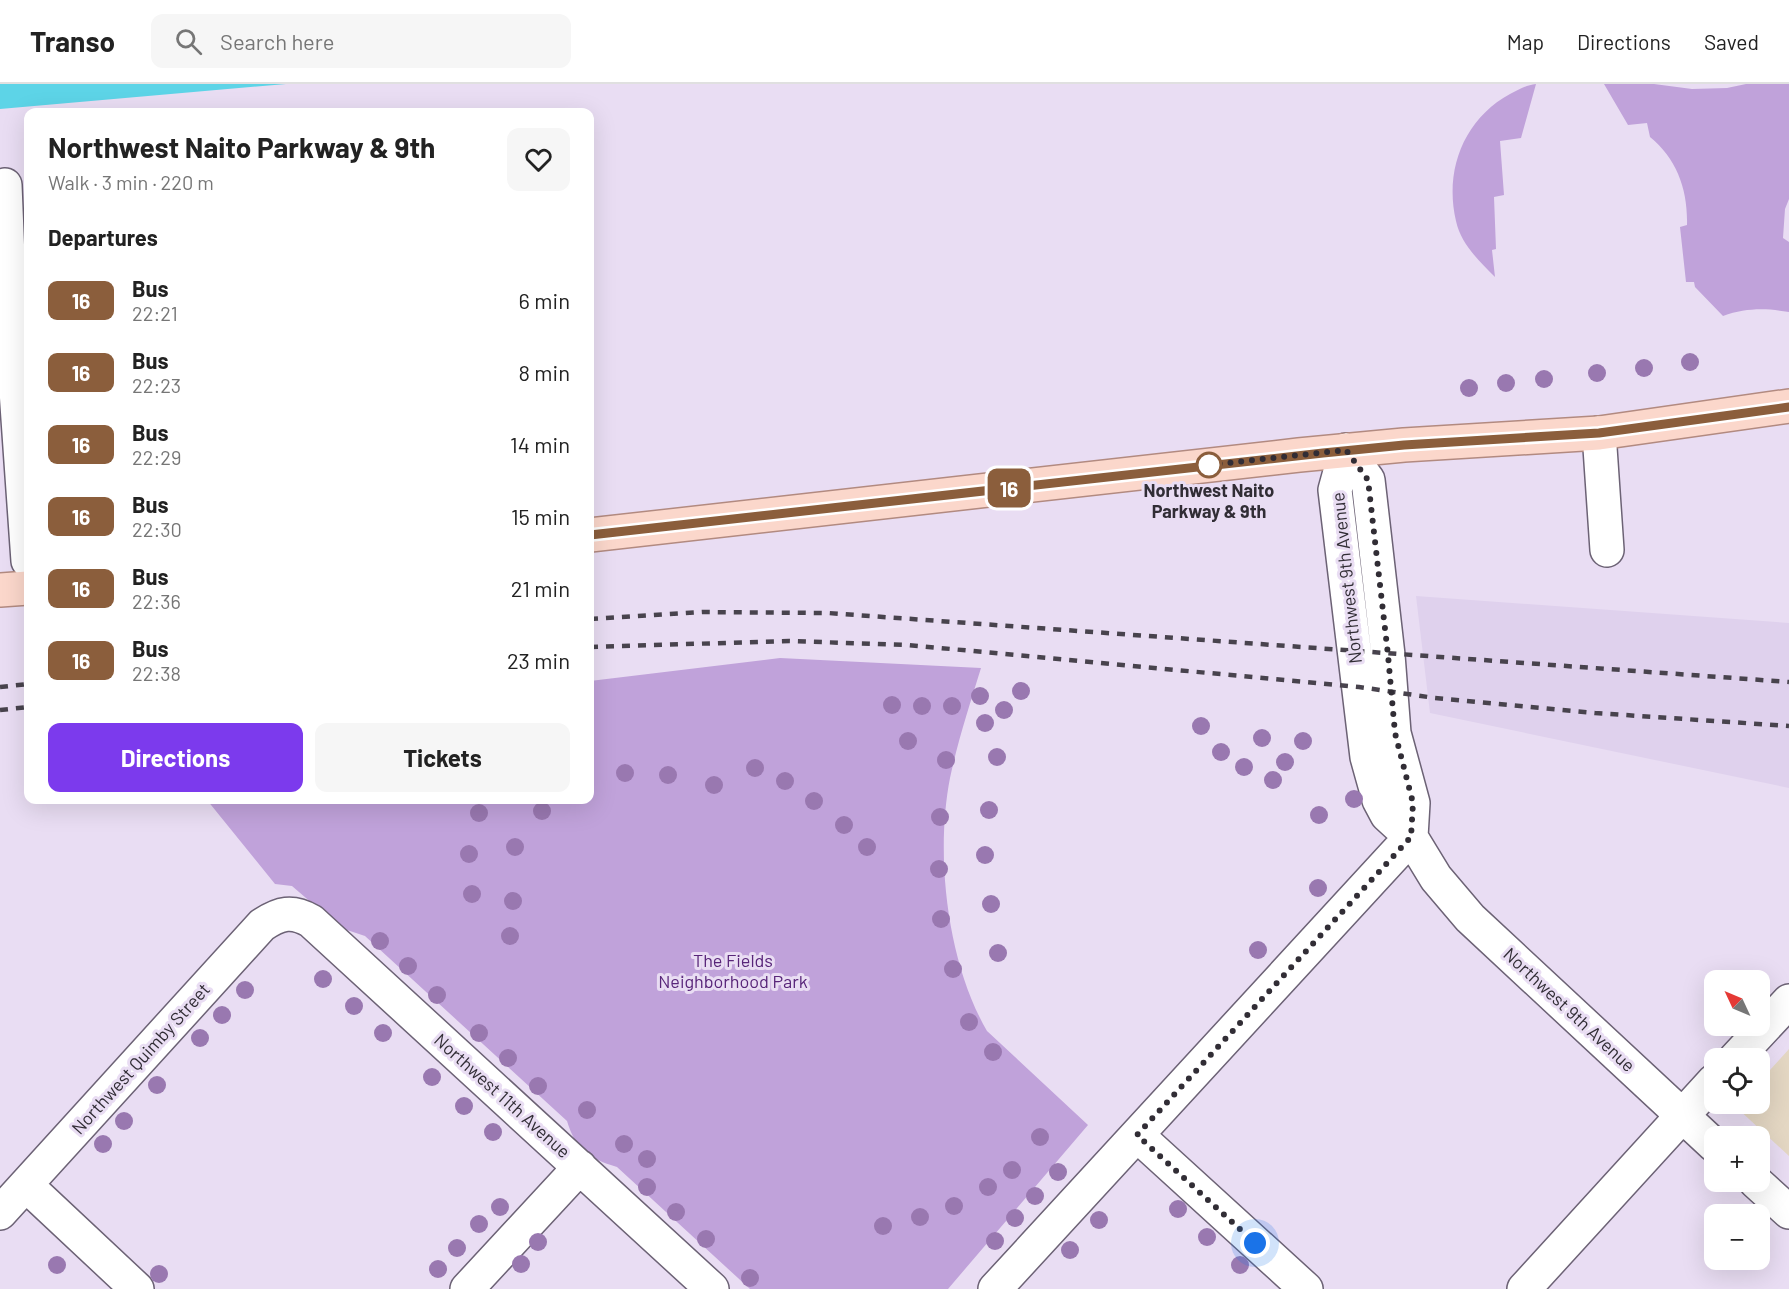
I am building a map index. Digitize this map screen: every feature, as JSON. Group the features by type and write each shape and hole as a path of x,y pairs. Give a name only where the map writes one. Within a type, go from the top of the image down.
{"main road":[{"path":"594,535 1346,450 1599,433 1789,406"},
{"path":"0,590 24,588"}],"street":[{"path":"5,185 5,305 24,516"},
{"path":"1599,433 1607,550"},
{"name":"Northwest 9th Avenue","path":"1346,450 1335,490 1367,757 1379,800 1387,816 1411,837 1436,878 1459,906 1704,1136"},
{"path":"995,1289 1411,837"},
{"name":"Northwest 11th Avenue","path":"287,912 301,915 311,921 712,1289"},
{"name":"Northwest Quimby Street","path":"0,1213 262,925 287,912"},
{"path":"1745,1048 1789,1001"},
{"path":"1524,1289 1704,1092"},
{"path":"1137,1135 1306,1289"},
{"path":"467,1289 580,1167"},
{"path":"26,1185 137,1289"},
{"path":"1767,1192 1789,1212"}],"shaded area":[{"path":"1416,596 1789,623 1789,788 1430,713"},
{"path":"1789,1049 1789,1156 1770,1138 1770,1126 1757,1126 1744,1114 1770,1114 1770,1070"}],"green space":[{"path":"1536,84 1521,138 1500,141 1504,195 1494,197 1496,249 1492,250 1495,277 1471,252 1458,229 1453,202 1456,165 1461,148 1480,117 1510,94"},
{"path":"1604,84 1654,84 1692,89 1727,88 1746,84 1789,84 1789,199 1785,209 1783,238 1789,242 1789,312 1756,310 1740,311 1723,316 1695,287 1694,282 1686,282 1680,227 1687,225 1687,212 1679,176 1667,155 1650,137 1647,123 1628,125"},
{"name":"The Fields Neighborhood Park","path":"780,658 981,668 950,778 946,808 945,874 954,941 973,1003 987,1031 1088,1125 948,1289 750,1289 617,1167 584,1152 567,1121 365,936 341,928 292,886 275,884 210,804 594,804 594,681"}],"water":[{"path":"0,84 286,84 0,109"}],"railway":[{"path":"594,619 702,612 828,613 1789,682"},
{"path":"594,647 789,641 908,645 1359,687 1435,698 1595,713 1789,726"},
{"path":"0,687 24,684"},
{"path":"0,710 24,707"}],"bus line":[{"name":"16","path":"594,535 1323,453 1404,445 1599,433 1789,407"}],"place":[{"name":"Northwest Naito Parkway & 9th","path":"1209,465"}],"route":[{"path":"1209,465 1346,450 1368,480 1395,733 1413,803 1411,837 1137,1135 1255,1243"}]}
